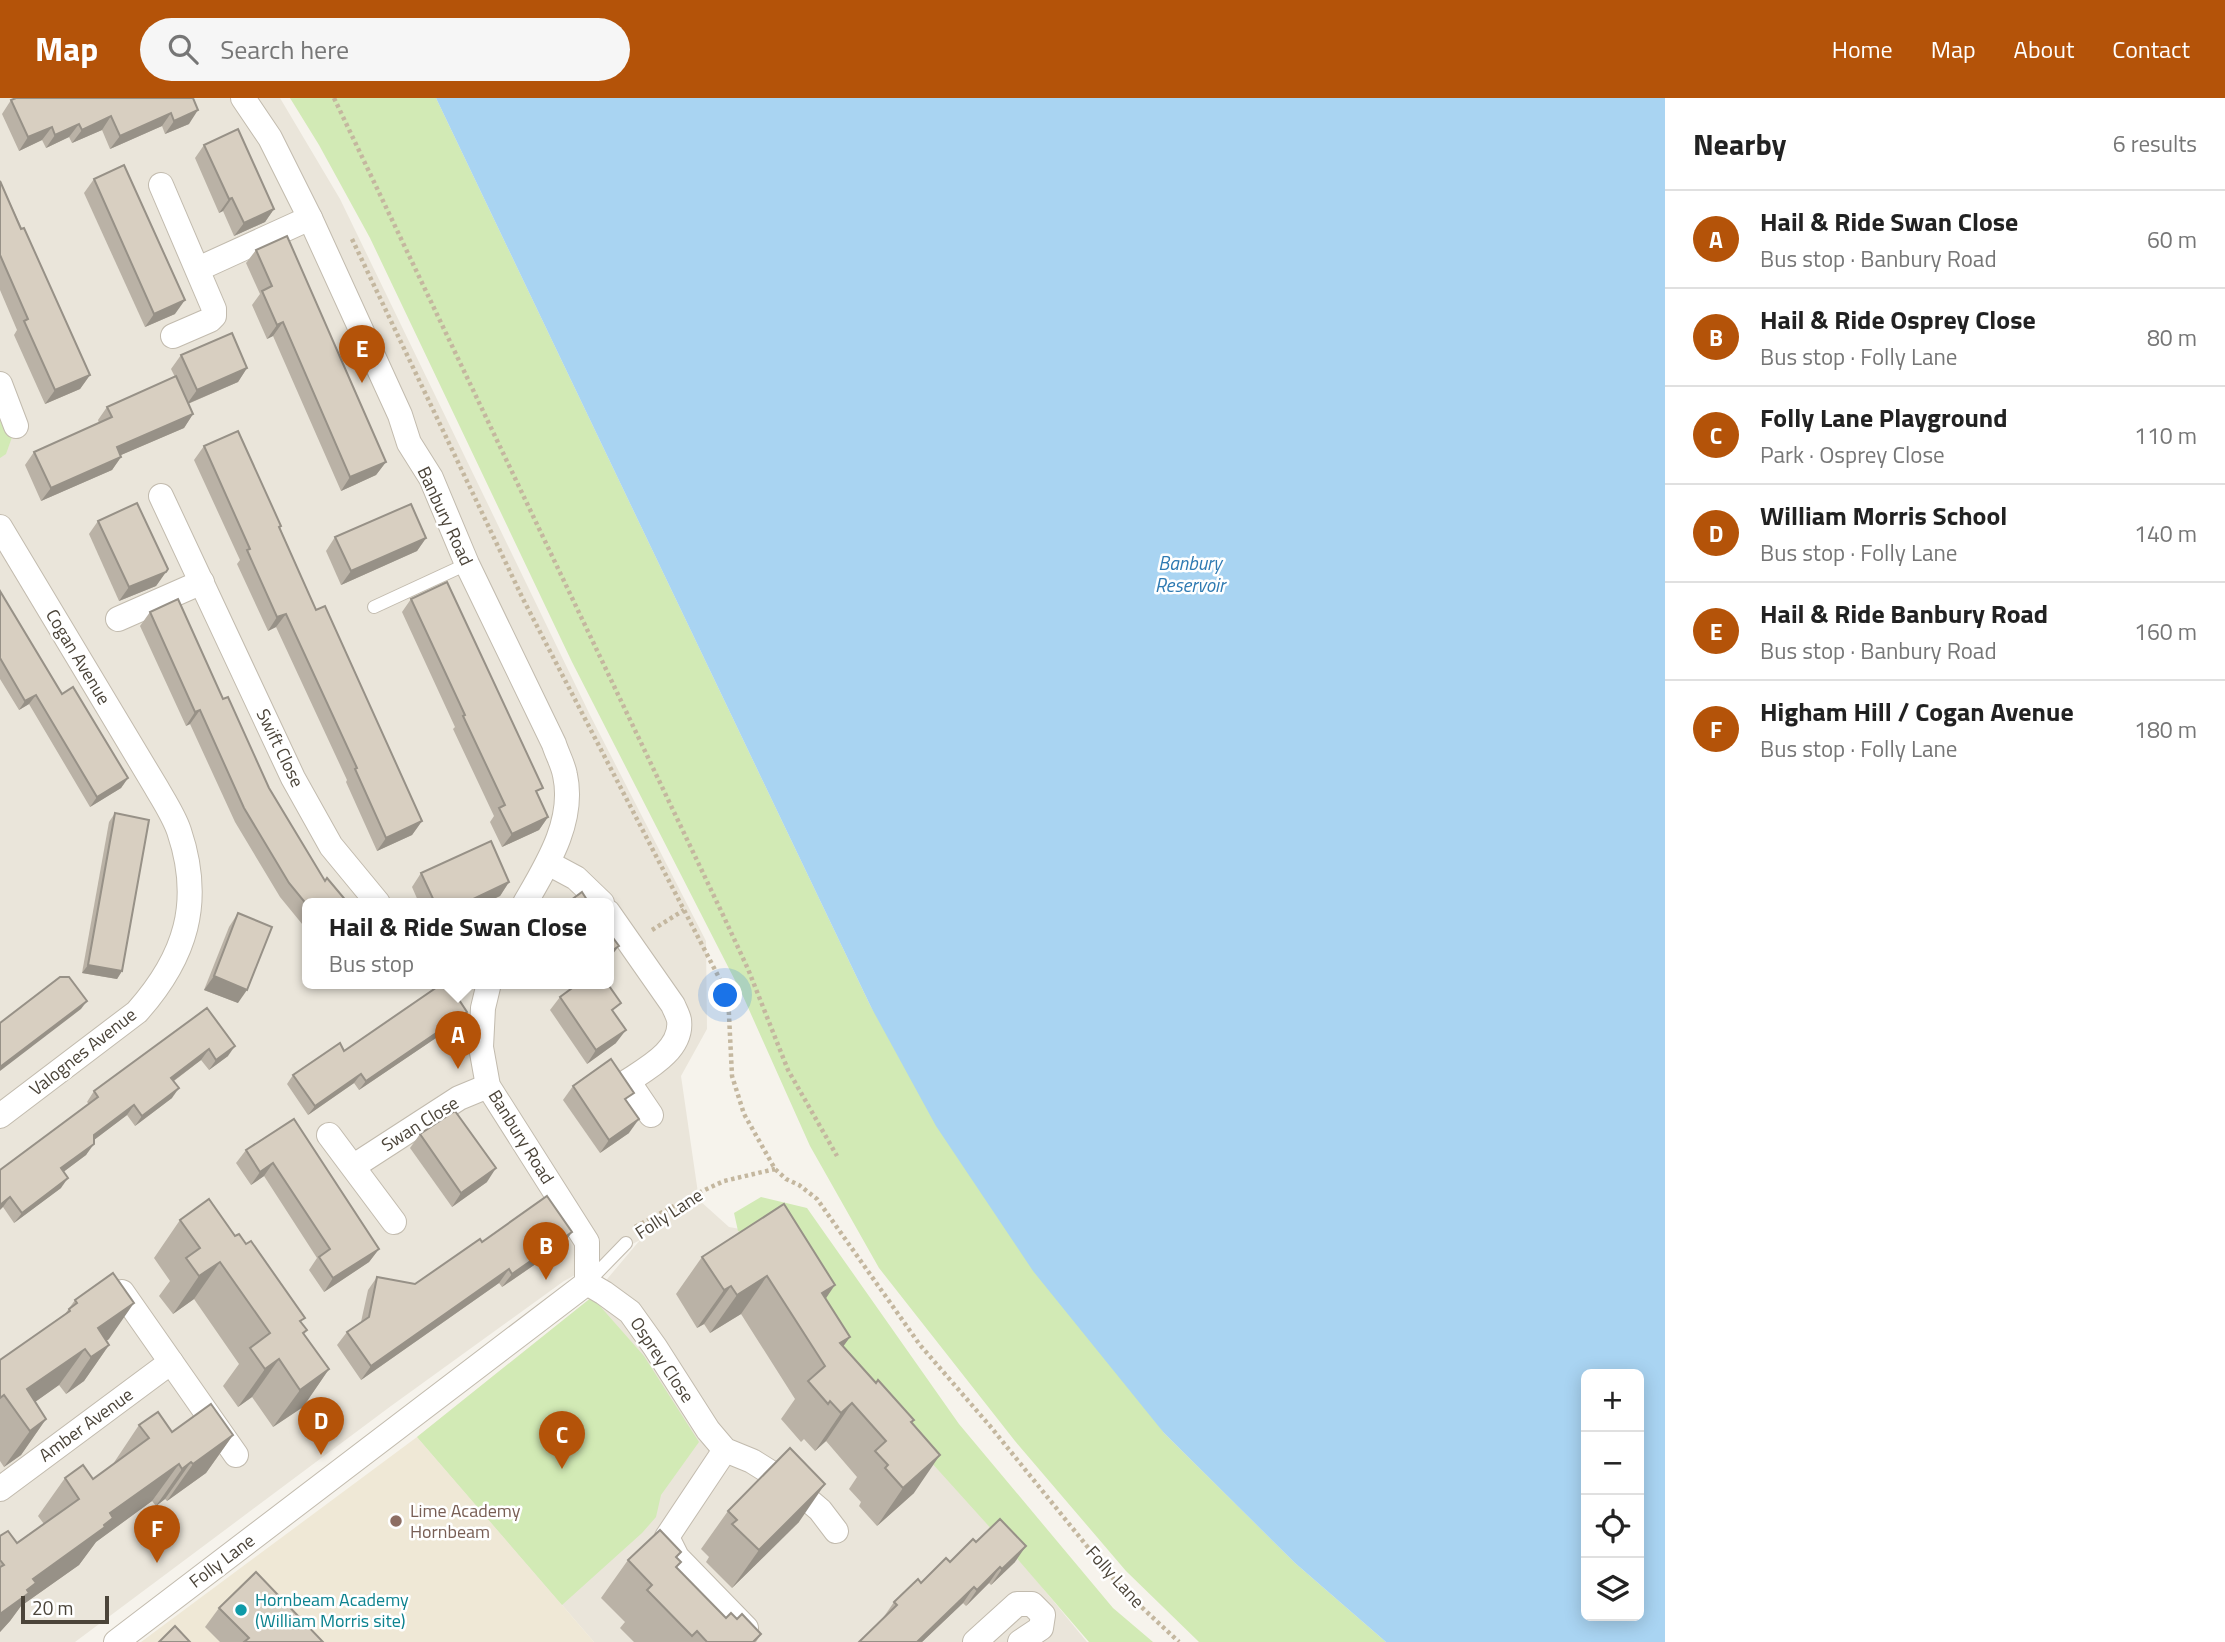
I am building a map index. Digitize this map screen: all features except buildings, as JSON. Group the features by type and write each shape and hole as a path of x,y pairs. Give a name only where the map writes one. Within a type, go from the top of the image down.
{"street":[{"name":"Banbury Road","path":"243,98 270,138 310,218 400,415 408,443 431,478 467,564 554,744 565,774 567,800 562,828 548,863 527,898"},
{"path":"161,186 198,269 215,316 173,336"},
{"path":"198,269 310,218"},
{"path":"0,384 16,426"},
{"name":"Swift Close","path":"161,496 293,778 331,846 373,898"},
{"name":"Cogan Avenue","path":"0,527 156,787"},
{"path":"118,619 202,582"},
{"name":"Valognes Avenue","path":"0,1116 137,1012 170,969 183,941 189,905 188,863 178,828 156,787"},
{"path":"548,863 576,878 597,898"},
{"path":"614,921 673,1005 679,1020 678,1035 671,1047 651,1066 628,1082 651,1115"},
{"name":"Banbury Road","path":"488,989 483,1008 481,1047 488,1086 587,1242 587,1283"},
{"name":"Swan Close","path":"354,1166 459,1098 488,1086"},
{"path":"329,1135 394,1222"},
{"name":"Osprey Close","path":"587,1283 630,1312 708,1430 725,1450 752,1461 792,1486 820,1510 836,1531"},
{"name":"Folly Lane","path":"116,1642 587,1283"},
{"path":"122,1292 236,1455"},
{"name":"Amber Avenue","path":"0,1489 172,1362"},
{"path":"725,1450 667,1537 677,1557 746,1628"},
{"path":"975,1642 1017,1604 1032,1604 1043,1615 1041,1628 1020,1642"}],"lane":[{"path":"374,607 467,564"},
{"name":"Folly Lane","path":"587,1283 626,1243"}],"path":[{"path":"334,98 723,915 788,1070 837,1156"},
{"path":"348,229 523,599 728,995 732,1076 744,1114 775,1169"},
{"path":"668,920 684,910"},
{"name":"Folly Lane","path":"626,1243 694,1195 724,1181 775,1169 786,1179 800,1185 817,1199 920,1345 990,1426 1120,1587 1179,1642"},
{"path":"589,1253 694,1195"}],"shaded area":[{"path":"0,98 280,98 340,199 590,715 706,941 707,1029 681,1076 699,1200 729,1227 773,1235 944,1468 1087,1642 594,1642 417,1437 592,1297 640,1240 564,1281 391,1406 75,1642 0,1642"},
{"name":"Lime Academy Hornbeam","path":"417,1437 594,1642 141,1642"}],"green space":[{"path":"290,98 436,98 871,1007 1164,1433 1295,1563 1386,1642 1199,1642 1126,1571 1015,1441 879,1268 810,1146 742,994 572,662 370,238"},
{"path":"0,384 16,426 6,454 0,458"},
{"path":"761,1197 807,1208 959,1424 1113,1608 1153,1642 1089,1642 903,1431 767,1242 738,1231 734,1213"},
{"path":"592,1297 644,1356 699,1442 661,1495 656,1517 642,1533 562,1605 417,1437"}],"water":[{"name":"Banbury Reservoir","path":"436,98 1665,98 1665,1642 1386,1642 1295,1563 1164,1433 1033,1271 936,1126 871,1007"}],"place":[{"name":"Hail & Ride Banbury Road","path":"362,383"},
{"name":"Hail & Ride Swan Close","path":"458,1069"},
{"name":"Hail & Ride Osprey Close","path":"546,1280"},
{"name":"William Morris School","path":"321,1455"},
{"name":"Folly Lane Playground","path":"562,1469"},
{"name":"Lime Academy Hornbeam","path":"396,1521"},
{"name":"Higham Hill / Cogan Avenue","path":"157,1563"},
{"name":"Hornbeam Academy (William Morris site)","path":"241,1610"}]}
